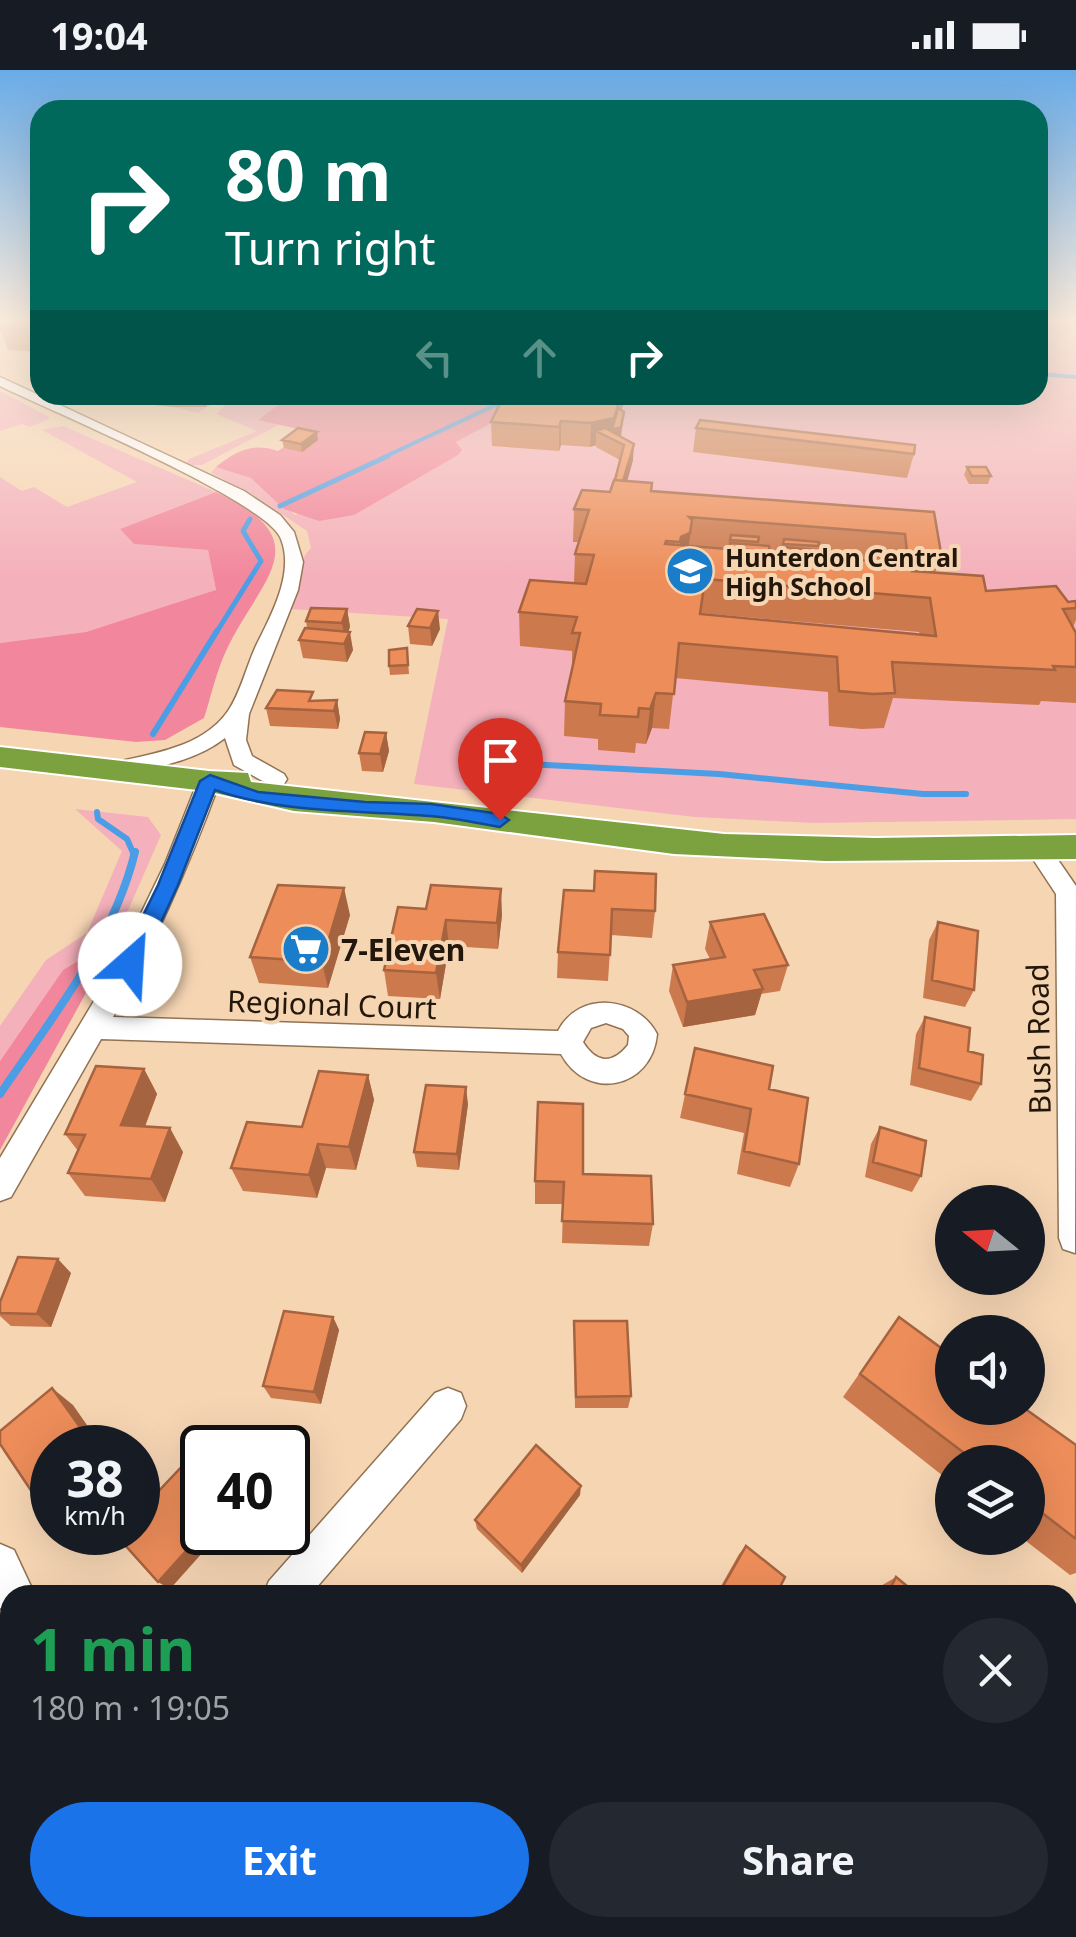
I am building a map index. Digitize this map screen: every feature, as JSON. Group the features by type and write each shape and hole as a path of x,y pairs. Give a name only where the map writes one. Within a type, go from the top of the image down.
{"highway":[{"path":"0,756 210,781 276,779 372,793 431,810"},
{"path":"210,781 256,798 431,810 709,844 1076,846"}],"street":[{"path":"51,405 238,494 270,516 292,544 293,567 286,597 240,710 236,738 238,754 276,779"},
{"path":"112,770 200,747 226,729 240,710"},
{"path":"0,1187 94,1028 159,906 210,781"},
{"name":"Bush Road","path":"1038,848 1068,893 1075,1238"},
{"name":"Regional Court","path":"94,1028 569,1043"},
{"path":"292,1585 448,1406"}],"shaded area":[{"path":"0,405 27,405 49,417 30,427 22,424 0,431"},
{"path":"190,405 211,405 198,413 173,407"},
{"path":"225,405 277,405 259,419 280,424 202,465 186,465 189,459 257,431 216,414"},
{"path":"278,405 500,405 510,413 456,442 462,450 458,455 354,515 319,521 284,509 251,478 216,467 245,450 261,447 278,451 307,431 258,420"},
{"name":"Hunterdon Central High School","path":"517,405 1076,405 1076,819 814,823 695,817 414,784 448,619 290,609 305,555 311,548 307,531 249,492 211,473 216,467 253,478 295,515 455,443"},
{"path":"63,426 216,492 120,529 134,544 208,550 216,591 86,632 0,643 0,477 22,491 34,487 67,507 137,482 42,430"},
{"path":"216,492 249,510 267,528 275,545 274,563 226,651 204,718 165,740 136,742 0,727 0,643 86,632 216,590 208,550 134,544 120,529"},
{"path":"75,809 148,817 161,835 116,938 63,970 0,1061 0,1026 46,960 87,933 122,851"},
{"path":"116,938 0,1150 0,1061 63,970"}],"building":[{"path":"499,405 618,406 614,418 591,423 561,421 559,427 491,422"},
{"path":"618,408 624,412 621,427 612,430"},
{"path":"700,420 915,445 914,454 696,428"},
{"path":"298,428 317,432 301,444 282,440"},
{"path":"605,428 634,444 623,481 615,480 624,445 596,431"},
{"path":"967,467 986,467 991,476 972,476"},
{"path":"614,480 652,483 651,491 934,512 941,553 907,551 905,534 689,517 690,533 681,537 680,542 665,544 911,564 912,571 983,576 986,591 1056,586 1068,602 1076,601 1076,608 1063,609 1076,633 1076,667 1053,666 1055,670 892,662 895,693 873,694 839,691 837,657 679,643 674,694 656,693 650,709 639,708 638,717 600,715 601,704 565,701 580,633 572,633 577,617 519,612 530,580 586,584 594,555 575,554 589,510 574,509 582,490 610,492","holes":["705,579 930,598 936,636 700,614"]},
{"path":"731,535 759,537 758,542 730,540"},
{"path":"784,539 819,542 818,546 783,544"},
{"path":"730,543 769,546 770,552 730,548"},
{"path":"784,547 823,551 823,556 783,553"},
{"path":"311,608 347,609 342,623 306,621"},
{"path":"417,609 438,611 430,628 408,626"},
{"path":"305,628 350,632 344,644 299,640"},
{"path":"407,648 408,665 389,666 389,650"},
{"path":"277,690 313,692 309,701 337,700 334,711 266,708"},
{"path":"365,732 386,733 380,754 359,753"},
{"path":"595,871 656,874 655,911 612,909 610,955 558,952 564,890 594,891"},
{"path":"278,885 344,888 322,962 250,957"},
{"path":"431,885 501,889 497,923 446,920 436,973 384,970 398,907 426,909"},
{"path":"764,914 788,965 754,970 763,989 687,1002 673,965 725,957 710,922"},
{"path":"938,922 978,931 974,990 932,980"},
{"path":"925,1017 970,1028 968,1051 983,1055 981,1084 919,1068"},
{"path":"695,1048 773,1066 769,1089 808,1098 799,1164 744,1151 751,1109 685,1094"},
{"path":"96,1066 144,1069 121,1125 170,1128 151,1179 68,1173 85,1135 65,1134"},
{"path":"319,1071 368,1075 349,1147 318,1144 309,1175 231,1168 247,1122 302,1127"},
{"path":"426,1085 466,1087 457,1154 414,1152"},
{"path":"538,1102 583,1104 583,1174 651,1176 653,1224 562,1221 564,1182 535,1181"},
{"path":"880,1127 926,1141 921,1176 873,1162"},
{"path":"18,1257 58,1259 37,1314 0,1313 0,1302"},
{"path":"284,1311 333,1317 314,1392 263,1386"},
{"path":"899,1317 935,1343 935,1425 1045,1423 1076,1445 1076,1539 1045,1515 1045,1445 954,1445 860,1374"},
{"path":"574,1321 627,1321 631,1396 576,1397"},
{"path":"52,1388 79,1425 30,1425 30,1489 0,1444 0,1431"},
{"path":"536,1445 581,1486 521,1565 475,1520"},
{"path":"180,1468 182,1555 158,1582 134,1555 160,1555 160,1490"},
{"path":"746,1546 785,1577 781,1585 724,1585"}],"waterway":[{"path":"382,458 495,405"},
{"path":"280,506 388,456"},
{"path":"216,633 261,561 243,531 250,519"},
{"path":"153,734 217,631"},
{"path":"470,761 719,774 923,794 966,794"},
{"path":"97,812 98,819 127,839 134,855"},
{"path":"0,1094 96,948 112,917 135,852"}],"place":[{"name":"Hunterdon Central High School","path":"690,571"},
{"name":"7-Eleven","path":"306,949"}],"route":[{"path":"130,964 168,885 210,781 256,798 431,810 500,820"}]}
